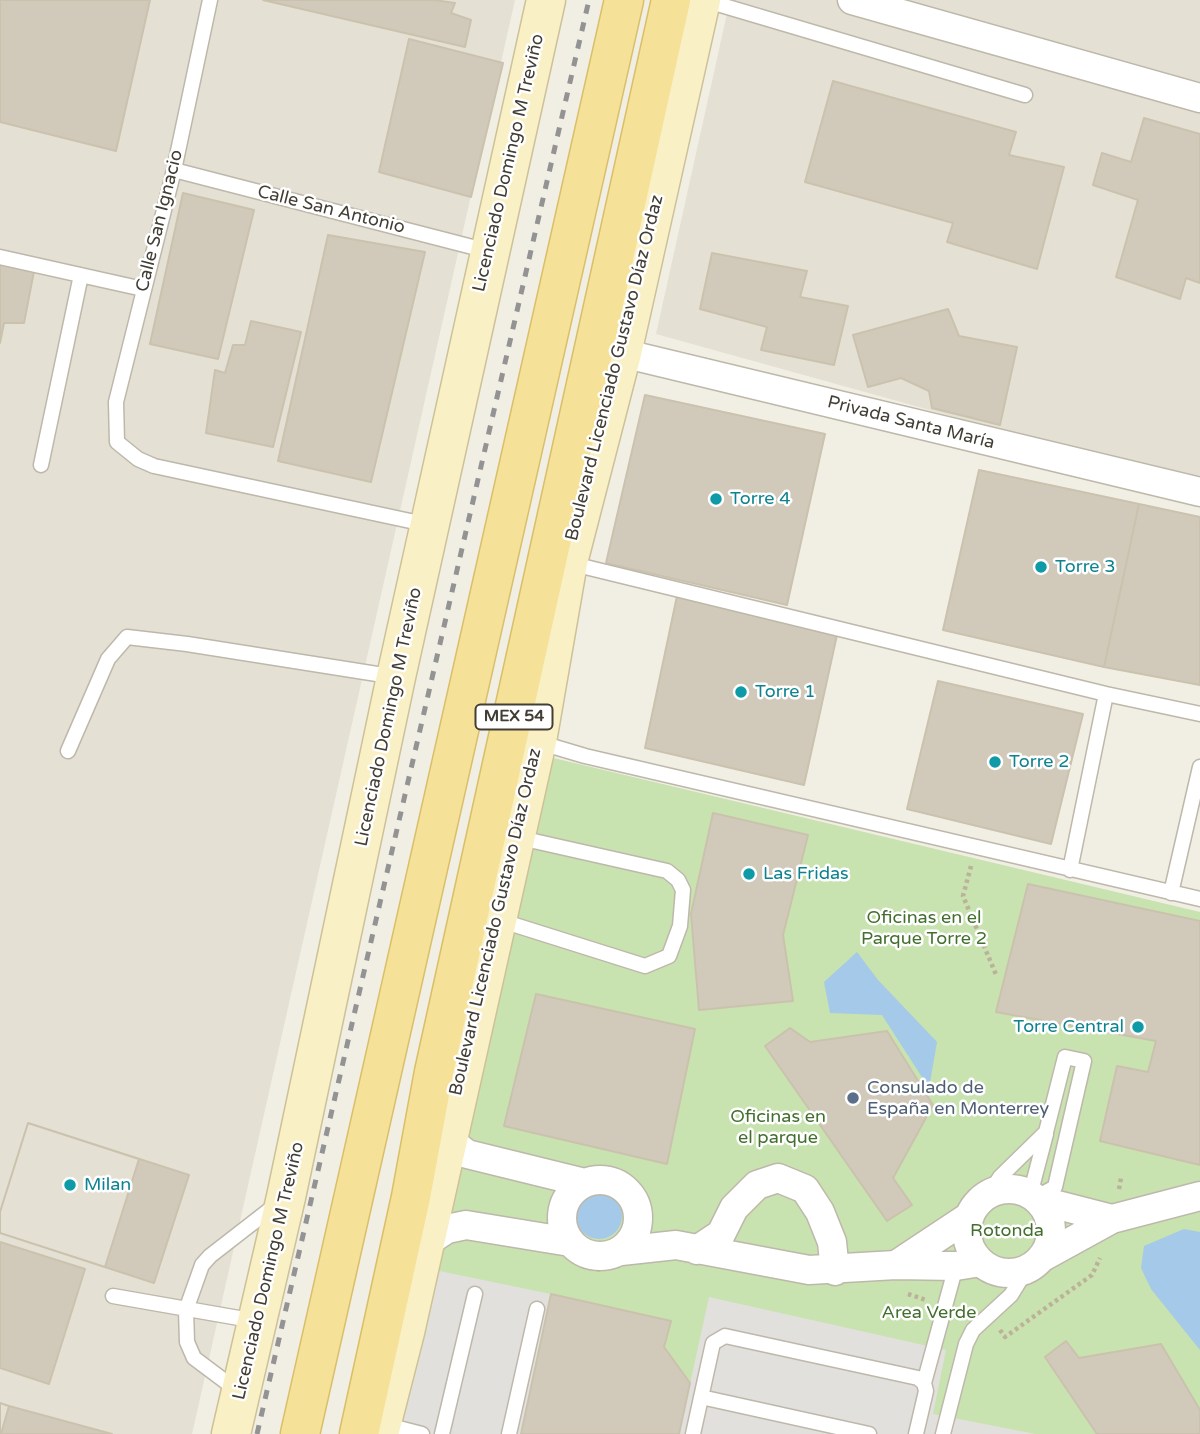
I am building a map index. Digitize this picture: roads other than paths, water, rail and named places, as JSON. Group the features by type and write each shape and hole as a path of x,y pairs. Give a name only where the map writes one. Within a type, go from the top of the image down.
{"main road":[{"name":"Licenciado Domingo M Treviño","path":"231,1434 286,1197 488,251 546,0"},
{"name":"MEX 54","path":"300,1434 624,0"},
{"name":"Boulevard Licenciado Gustavo Díaz Ordaz","path":"373,1431 433,1072 671,0"},
{"name":"Boulevard Licenciado Gustavo Díaz Ordaz","path":"373,1431 424,1244 449,1139 537,741 568,562 622,353 702,0"},
{"path":"309,1393 324,1417 326,1434"}],"street":[{"path":"852,0 1200,98"},
{"name":"Privada Santa María","path":"622,353 1200,492"},
{"path":"449,1139 467,1154 585,1183"},
{"path":"687,1248 721,1234 734,1208 757,1185 778,1178 805,1189 820,1212 832,1242 835,1271"},
{"path":"687,1248 637,1206 622,1186 609,1180 597,1179 585,1183 568,1198 564,1231 570,1242 579,1250 595,1255 687,1248 809,1270 969,1264 1001,1272 1034,1263 1112,1219 1200,1196"},
{"path":"969,1264 968,1225 978,1203 989,1194 1009,1188 1112,1219"},
{"path":"1034,1263 1051,1236 1050,1221 1035,1197"},
{"path":"621,1251 635,1234 637,1206"},
{"path":"896,1265 968,1225"},
{"path":"424,1244 447,1228 466,1226 570,1242"}],"lane":[{"name":"Calle San Ignacio","path":"210,0 174,170 116,402 117,442 138,459 154,466 430,525"},
{"path":"702,0 1025,95"},
{"name":"Calle San Antonio","path":"174,170 488,251"},
{"path":"0,257 144,289"},
{"path":"41,465 81,275"},
{"path":"568,562 1106,694 1200,714"},
{"path":"68,751 108,659 127,638 187,644 396,677"},
{"path":"1070,870 1106,694"},
{"path":"537,741 598,759 1200,899"},
{"path":"1171,892 1200,767"},
{"path":"498,919 645,966 669,956 680,926 683,890 678,880 667,871 516,837"},
{"path":"1065,1057 1084,1060 1055,1187 1035,1197 1046,1132 1065,1057"},
{"path":"989,1194 1000,1177 1046,1132"},
{"path":"241,1394 194,1358 187,1342 186,1310 202,1265 286,1197"},
{"path":"943,1434 973,1330 1011,1295 1034,1263"},
{"path":"916,1434 926,1391 924,1383 969,1264"},
{"path":"442,1434 475,1294"},
{"path":"113,1296 257,1321"},
{"path":"509,1434 537,1309"},
{"path":"694,1434 713,1343 725,1336 918,1378 924,1383"},
{"path":"701,1397 869,1434"},
{"path":"373,1431 422,1434"}],"water":[{"path":"857,952 878,980 937,1042 929,1088 882,1015 830,1013 824,982"},
{"path":"599,1193 615,1200 622,1216 615,1232 599,1239 583,1232 576,1216 583,1200"},
{"path":"1184,1229 1200,1232 1200,1350 1151,1289 1141,1268 1144,1246"}],"railway":[{"path":"257,1434 589,0"}],"place":[{"name":"Torre 4","path":"716,499"},
{"name":"Torre 3","path":"1041,567"},
{"name":"Torre 1","path":"741,692"},
{"name":"Torre 2","path":"995,762"},
{"name":"Las Fridas","path":"749,874"},
{"name":"Torre Central","path":"1138,1027"},
{"name":"Consulado de España en Monterrey","path":"853,1098"},
{"name":"Milan","path":"70,1185"}],"park label":[{"name":"Oficinas en el Parque Torre 2","path":"924,928"},
{"name":"Oficinas en el parque","path":"778,1127"},
{"name":"Rotonda","path":"1007,1231"},
{"name":"Area Verde","path":"929,1313"}]}
